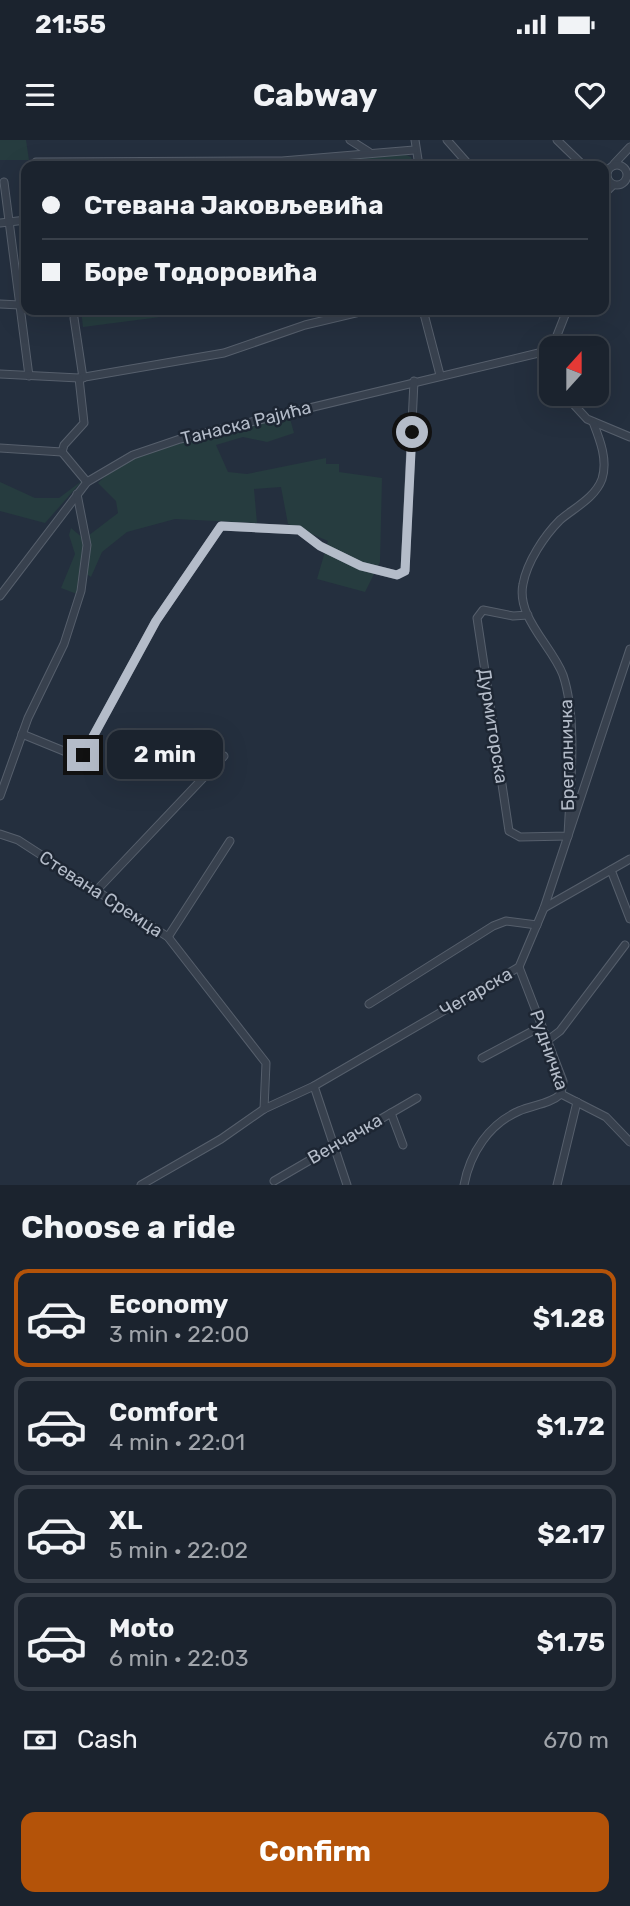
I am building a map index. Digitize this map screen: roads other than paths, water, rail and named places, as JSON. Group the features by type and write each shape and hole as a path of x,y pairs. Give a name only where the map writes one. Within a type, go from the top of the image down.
{"street":[{"path":"350,140 369,152"},
{"path":"415,140 414,150 417,161"},
{"path":"447,140 466,161"},
{"path":"557,140 579,161"},
{"path":"628,176 630,147"},
{"path":"609,177 630,147"},
{"path":"282,161 414,150"},
{"path":"609,177 622,166 628,176"},
{"path":"609,177 628,176"},
{"path":"609,177 630,187"},
{"path":"4,182 4,223 21,312"},
{"path":"0,304 20,304"},
{"path":"21,315 29,376"},
{"path":"0,374 81,378 224,353 306,325 347,315"},
{"path":"424,315 440,375"},
{"path":"557,336 565,315"},
{"path":"62,452 64,445 84,423 74,318"},
{"name":"Танаска Рајића","path":"0,596 87,482 112,466 157,446 539,352"},
{"path":"23,734 76,756 83,755 156,621 221,526 299,530 320,546 351,561 397,575 405,571 414,381"},
{"path":"573,406 593,422 630,437"},
{"name":"Брегалничка","path":"568,836 570,722 564,677 555,656 528,615 522,599 523,584 538,551 559,522 589,499 601,482 603,449 593,422"},
{"path":"0,448 62,452 87,482"},
{"path":"0,796 23,734 64,644 81,591 87,545 77,494"},
{"name":"Дурмиторска","path":"528,615 513,616 483,610 477,618 509,831 520,836 568,836"},
{"name":"Чегарска","path":"141,1185 221,1139 264,1109 314,1086 519,967 544,908 630,649"},
{"path":"95,892 224,756"},
{"name":"Стевана Сремца","path":"0,834 18,841 168,937 266,1063 264,1109"},
{"path":"168,937 230,841"},
{"path":"544,908 630,859"},
{"path":"611,870 630,919"},
{"path":"369,1004 493,926 506,921 537,925"},
{"path":"548,1040 560,1031 625,945"},
{"name":"Рудничка","path":"519,967 563,1081 561,1094 606,1117 630,1142"},
{"path":"482,1058 542,1026"},
{"path":"314,1086 347,1185"},
{"path":"464,1185 475,1154 487,1133 519,1111 561,1094"},
{"name":"Венчачка","path":"274,1181 417,1098"},
{"path":"557,1185 577,1102"},
{"path":"391,1113 403,1145"}]}
